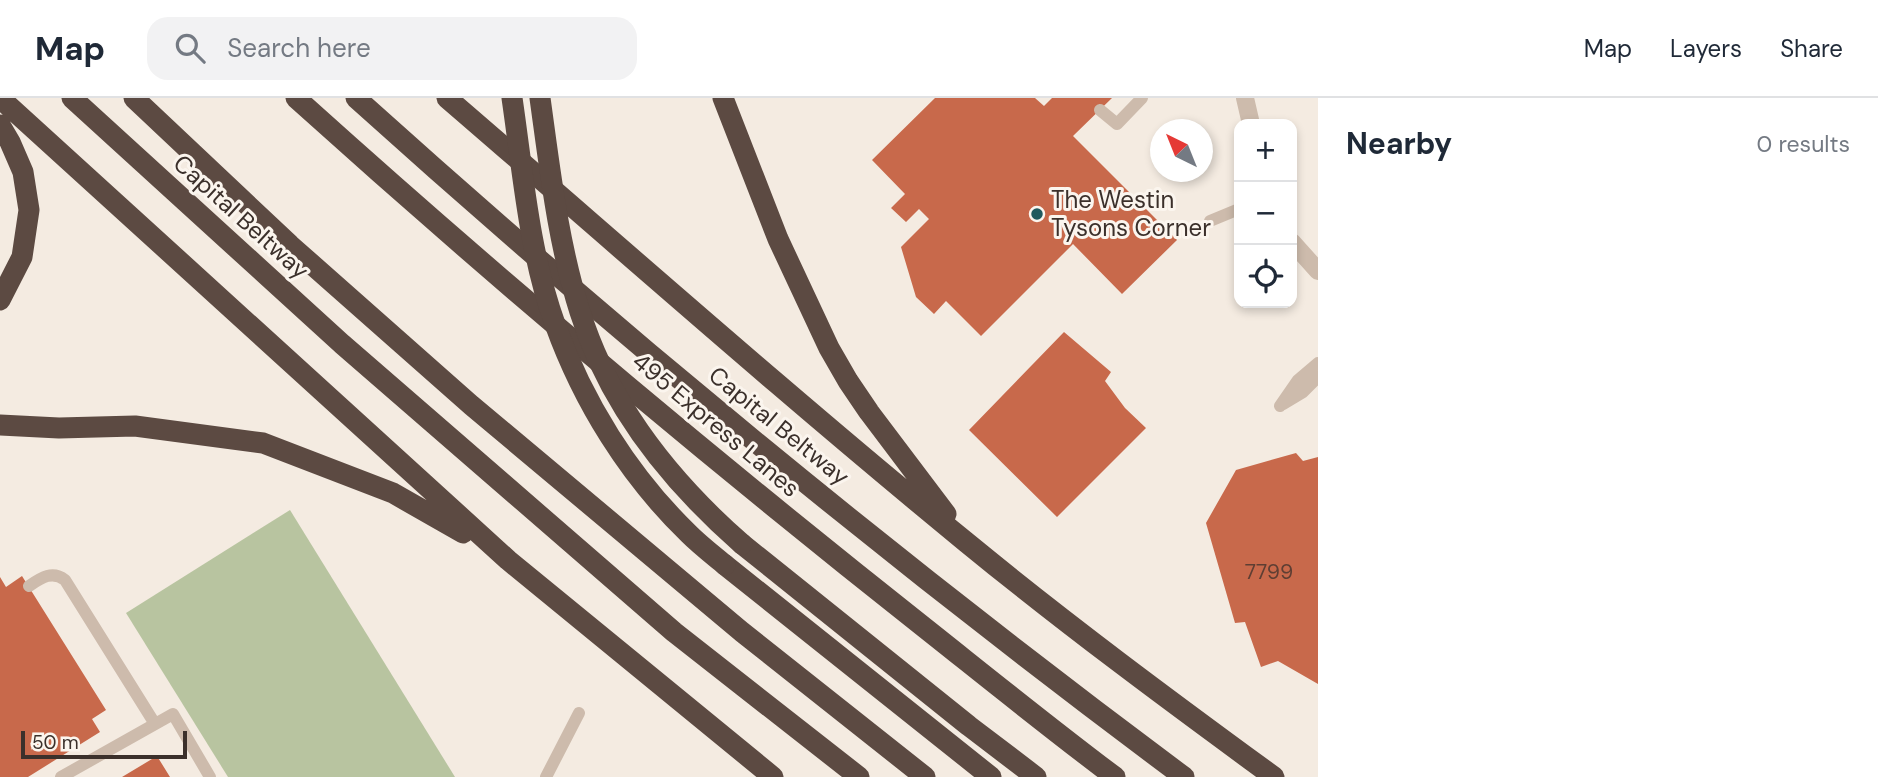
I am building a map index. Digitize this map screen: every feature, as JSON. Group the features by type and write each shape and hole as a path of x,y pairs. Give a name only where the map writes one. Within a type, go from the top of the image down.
{"highway":[{"path":"0,98 508,560 773,777"},
{"name":"Capital Beltway","path":"72,98 342,344 674,632 859,777"},
{"path":"134,98 290,245 471,405 742,632 925,777"},
{"name":"495 Express Lanes","path":"296,98 414,204 645,401 831,553 1115,777"},
{"name":"Capital Beltway","path":"356,98 695,391 1055,680 1184,777"},
{"path":"447,98 739,352 968,543 1149,685 1274,777"},
{"path":"512,98 541,275 554,323 598,419 625,460 654,497 689,534 991,777"},
{"path":"540,98 559,228 580,314 622,405 647,444 708,514 742,544 1036,777"},
{"path":"723,98 778,239 829,348 869,412 968,543"},
{"path":"0,125 23,172 29,210 22,257 0,300"},
{"path":"0,425 59,428 135,426 263,443 393,493 508,560"}],"street":[{"path":"1245,98 1250,119"},
{"path":"1295,245 1317,269"}],"lane":[{"path":"1100,110 1117,124 1142,98"},
{"path":"1210,221 1234,211"},
{"path":"1318,363 1298,380 1280,406 1303,392 1318,377"},
{"path":"29,586 43,576 60,576 65,580 155,724"},
{"path":"546,777 579,713"},
{"path":"61,777 173,714 210,777"}],"green space":[{"path":"290,510 455,777 228,777 126,613"}],"building":[{"name":"The Westin Tysons Corner","path":"935,98 1035,98 1044,106 1052,98 1112,98 1073,136 1177,240 1122,294 1073,244 981,336 946,301 934,314 916,297 901,247 929,219 919,209 906,222 891,208 905,194 872,160"},
{"path":"1064,332 1111,372 1105,381 1125,408 1146,428 1057,517 969,430"},
{"path":"1296,453 1303,461 1318,457 1318,684 1278,661 1261,667 1245,622 1235,623 1206,523 1236,470"},
{"path":"22,576 106,710 92,719 100,732 28,777 0,777 0,577 6,587"},
{"path":"157,756 170,777 122,777"}],"place":[{"name":"The Westin Tysons Corner","path":"1037,214"}]}
